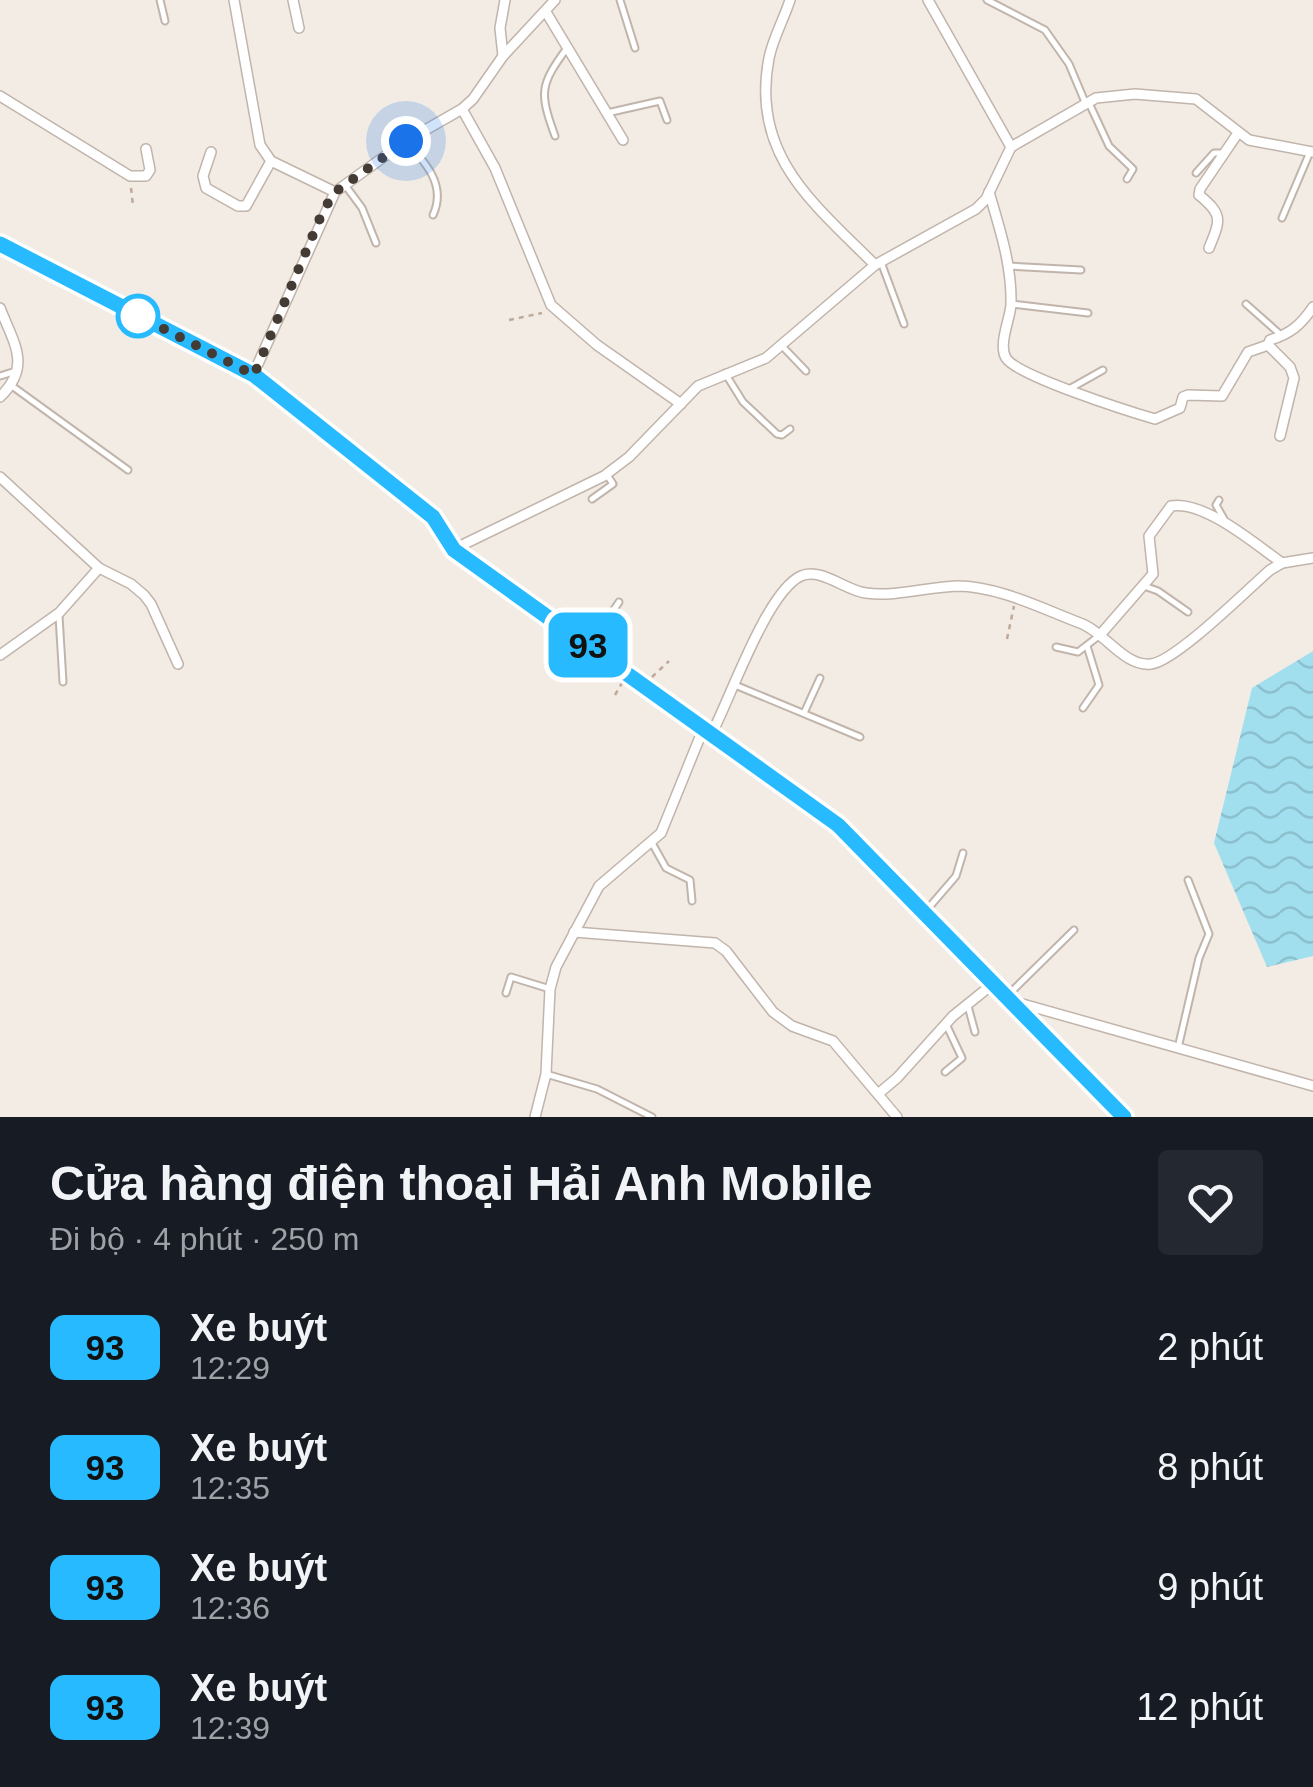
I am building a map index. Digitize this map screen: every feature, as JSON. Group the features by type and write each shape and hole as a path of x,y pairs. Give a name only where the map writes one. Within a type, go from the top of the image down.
{"street":[{"path":"234,0 260,145 271,161 335,192"},
{"path":"293,0 300,28"},
{"path":"503,56 500,28 505,0"},
{"path":"254,375 323,211 335,192 406,141 462,109 503,56 555,0"},
{"path":"790,0 770,54 766,82 773,139 784,168 800,190 878,263"},
{"path":"928,0 1011,148"},
{"path":"546,12 623,140"},
{"path":"454,550 606,474 629,457 706,380 754,364 782,346 878,263 976,210 1011,148 1086,101 1135,94 1184,96 1206,106 1238,133 1262,145 1311,152"},
{"path":"0,96 130,176 146,176 150,170 146,148"},
{"path":"462,109 495,168 540,283 556,310 597,346 681,404"},
{"path":"1209,248 1219,222 1218,214 1200,195 1200,189 1238,133"},
{"path":"210,152 203,176 206,188 238,206 246,206 254,196 271,161"},
{"path":"989,192 1009,266 1011,304 1005,357 1068,390 1155,420 1164,418 1180,408 1183,397 1218,398 1227,393 1248,352 1268,345 1270,340 1304,322 1313,307"},
{"path":"0,244 254,375 433,517 454,550 838,825 1124,1117"},
{"path":"0,308 19,356 19,370 12,386 0,397"},
{"path":"1268,345 1290,367 1294,378 1280,436"},
{"path":"0,477 99,568 131,584 151,604 178,664"},
{"path":"1100,634 1144,586 1154,568 1149,536 1171,506 1180,504 1226,524 1282,563"},
{"path":"534,1117 546,1074 550,989 556,967 599,886 652,843 667,823 757,631 801,576 819,576 864,593 956,586 988,590 1086,625 1140,663 1164,660 1270,570 1282,563 1313,558"},
{"path":"0,655 58,612 99,568"},
{"path":"574,932 715,943 726,951 781,1020 833,1040 897,1117"},
{"path":"878,1094 967,1004 994,984"},
{"path":"1008,998 1313,1086"}],"lane":[{"path":"160,0 165,21"},
{"path":"620,0 635,48"},
{"path":"987,0 1045,30 1069,64 1110,146 1133,169 1127,180"},
{"path":"555,136 545,110 544,88 547,76 567,48"},
{"path":"606,113 660,101 666,120"},
{"path":"406,141 436,180 438,205 434,215"},
{"path":"1282,218 1311,152"},
{"path":"1196,173 1214,153 1224,153"},
{"path":"344,184 362,208 376,243"},
{"path":"878,263 904,324"},
{"path":"1009,266 1081,270"},
{"path":"1011,304 1088,314"},
{"path":"1246,304 1282,336"},
{"path":"782,346 806,372"},
{"path":"0,376 19,370"},
{"path":"1068,390 1103,370"},
{"path":"725,373 742,402 777,434 782,435 790,428"},
{"path":"12,386 128,470"},
{"path":"592,499 613,484 606,474"},
{"path":"1219,500 1216,505 1226,524"},
{"path":"1144,586 1188,612"},
{"path":"590,646 620,602"},
{"path":"58,612 63,682"},
{"path":"1056,647 1078,652 1100,634"},
{"path":"1083,708 1100,680 1087,646"},
{"path":"804,713 820,678"},
{"path":"735,685 860,738"},
{"path":"652,843 666,868 690,880 692,902"},
{"path":"924,913 956,876 963,853"},
{"path":"1178,1048 1199,958 1208,938 1188,880"},
{"path":"1008,998 1074,930"},
{"path":"506,993 511,977 550,989"},
{"path":"967,1004 975,1032"},
{"path":"945,1072 962,1058 946,1024"},
{"path":"546,1074 597,1089 652,1117"}],"path":[{"path":"130,176 133,206"},
{"path":"510,320 556,310"},
{"path":"1006,639 1015,600"},
{"path":"644,684 668,660"}],"water":[{"path":"1313,651 1313,956 1267,967 1214,843 1252,688"}],"bus line":[{"name":"93","path":"0,244 254,375 433,517 454,550 838,825 1124,1117"}],"route":[{"path":"138,316 127,310 254,375 323,211 335,192 406,141"}]}
